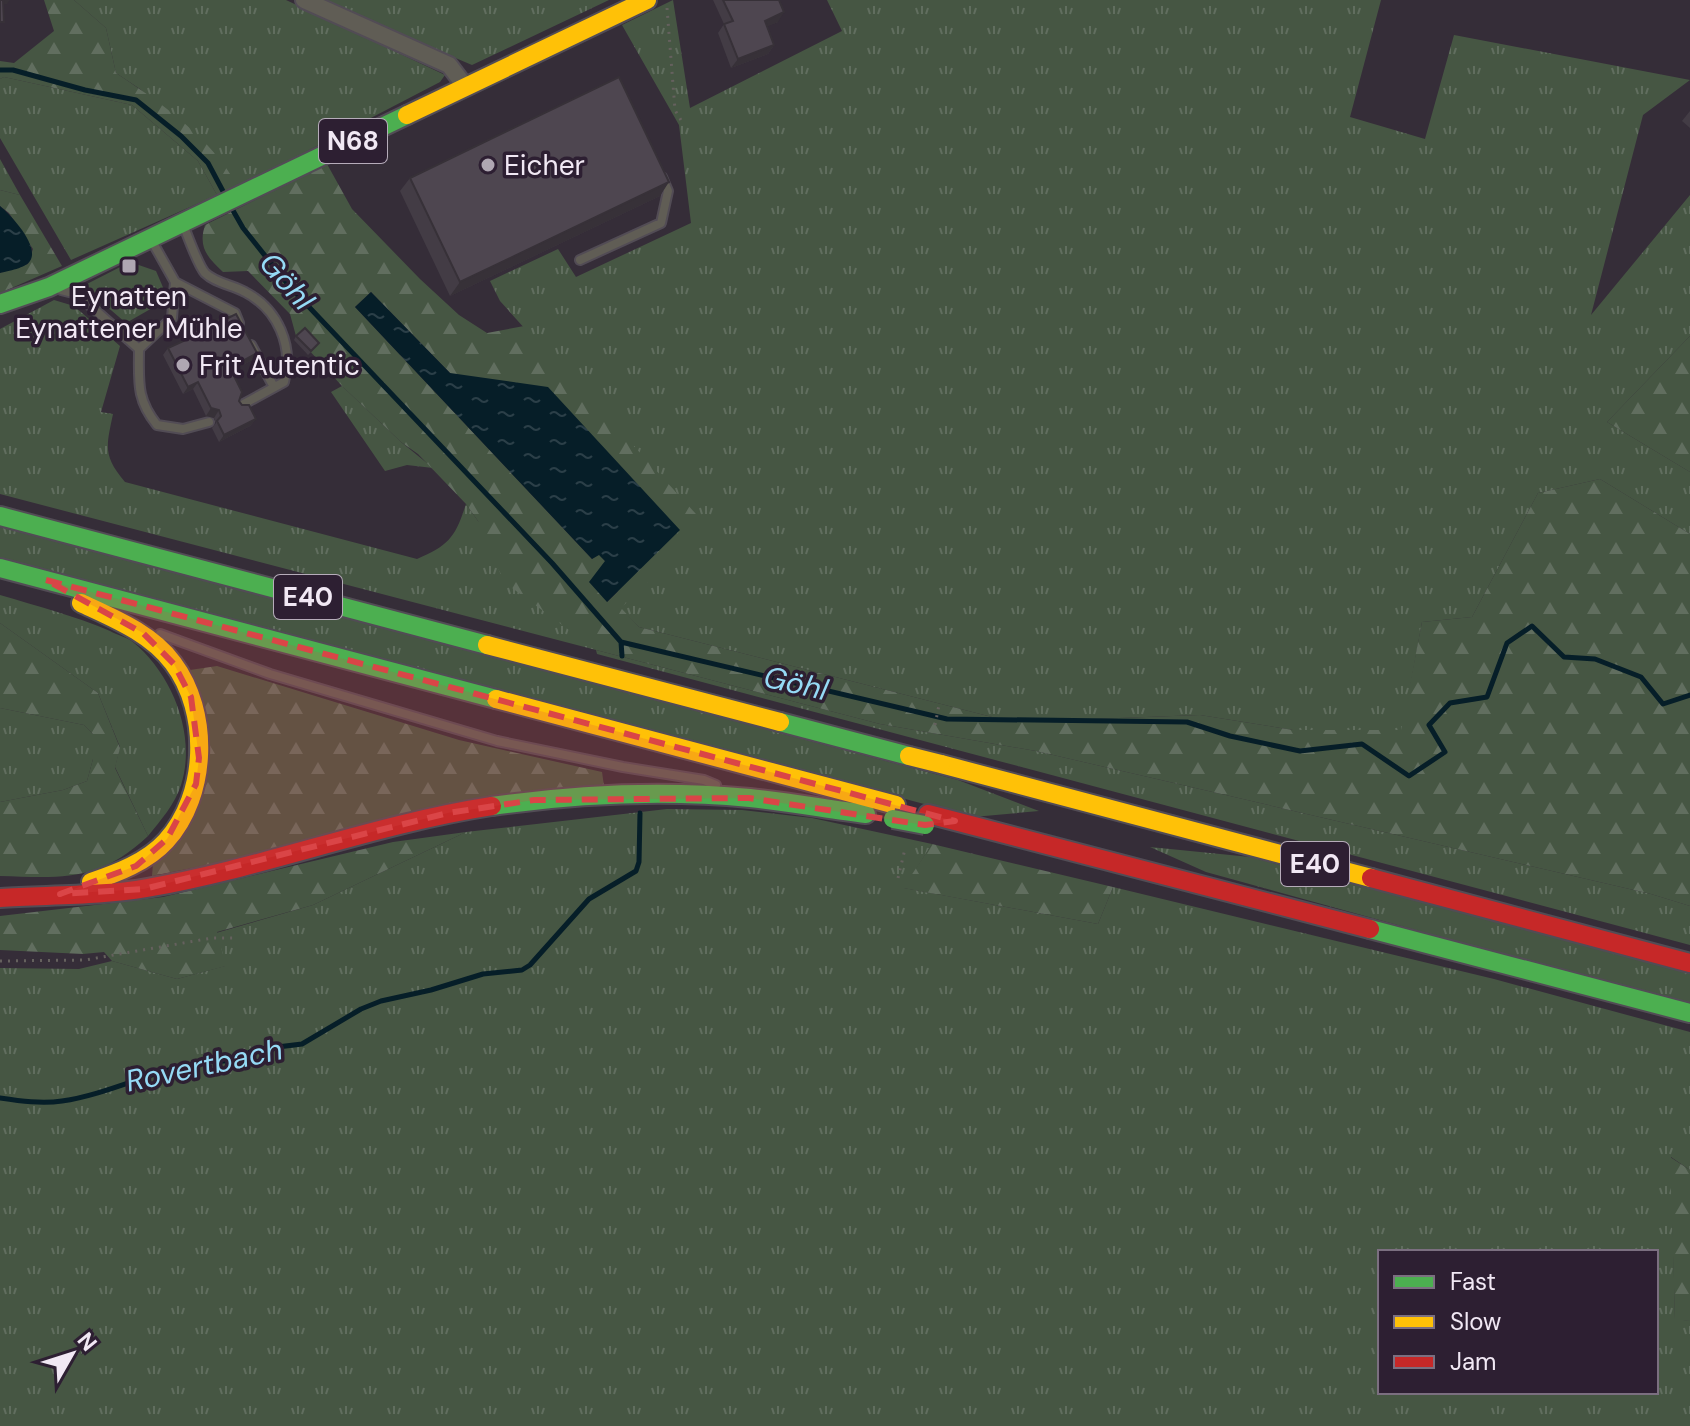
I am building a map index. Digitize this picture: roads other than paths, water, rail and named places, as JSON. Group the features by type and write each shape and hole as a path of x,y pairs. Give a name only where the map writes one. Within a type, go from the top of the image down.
{"main road":[{"name":"N68","path":"0,304 49,287 647,0"},
{"name":"N68","path":"0,319 49,287"},
{"name":"E40","path":"0,516 1690,963"},
{"name":"E40","path":"0,568 620,732 894,812 955,821 1690,1013"},
{"path":"46,580 73,599 143,633 174,664 191,697 199,758 196,784 167,839 136,866 60,894"},
{"path":"0,898 144,889 268,861 448,813 534,800 652,794 749,798 894,812"}],"street":[{"path":"304,0 449,65 465,86"}],"lane":[{"path":"580,260 661,223 668,191 658,168"},
{"path":"182,223 205,272 246,292 270,309 284,335 289,366 284,382 240,406"},
{"path":"150,238 175,282 235,313 274,387"},
{"path":"175,282 172,318 139,349 139,393 146,412 157,425 183,429 209,422"},
{"path":"49,287 77,294 139,349"},
{"path":"143,633 165,635 270,674 497,741 704,780 749,798"}],"water":[{"path":"0,206 23,231 32,255 25,266 0,273"},
{"path":"371,292 450,373 548,387 680,530 607,602 589,582 605,561 599,555 592,559 355,307"}],"waterway":[{"name":"Göhl","path":"0,70 13,70 136,100 181,136 208,163 225,195"},
{"name":"Göhl","path":"231,207 243,228 290,287 552,563 621,642 947,719 1187,722 1230,736 1300,751 1362,744 1409,776 1445,752 1429,725 1450,703 1487,697 1507,643 1532,626 1564,657 1595,659 1641,677 1663,704 1690,695"},
{"name":"Rovertbach","path":"621,642 622,656"},
{"name":"Rovertbach","path":"0,1098 62,1101 196,1063 242,1062 253,1050 302,1044 361,1009 381,1001 483,974 522,970 589,899 636,871 640,813"}],"place":[{"name":"Eicher","path":"488,165"},
{"name":"Eynatten Eynattener Mühle","path":"129,266"},
{"name":"Frit Autentic","path":"183,365"}]}
